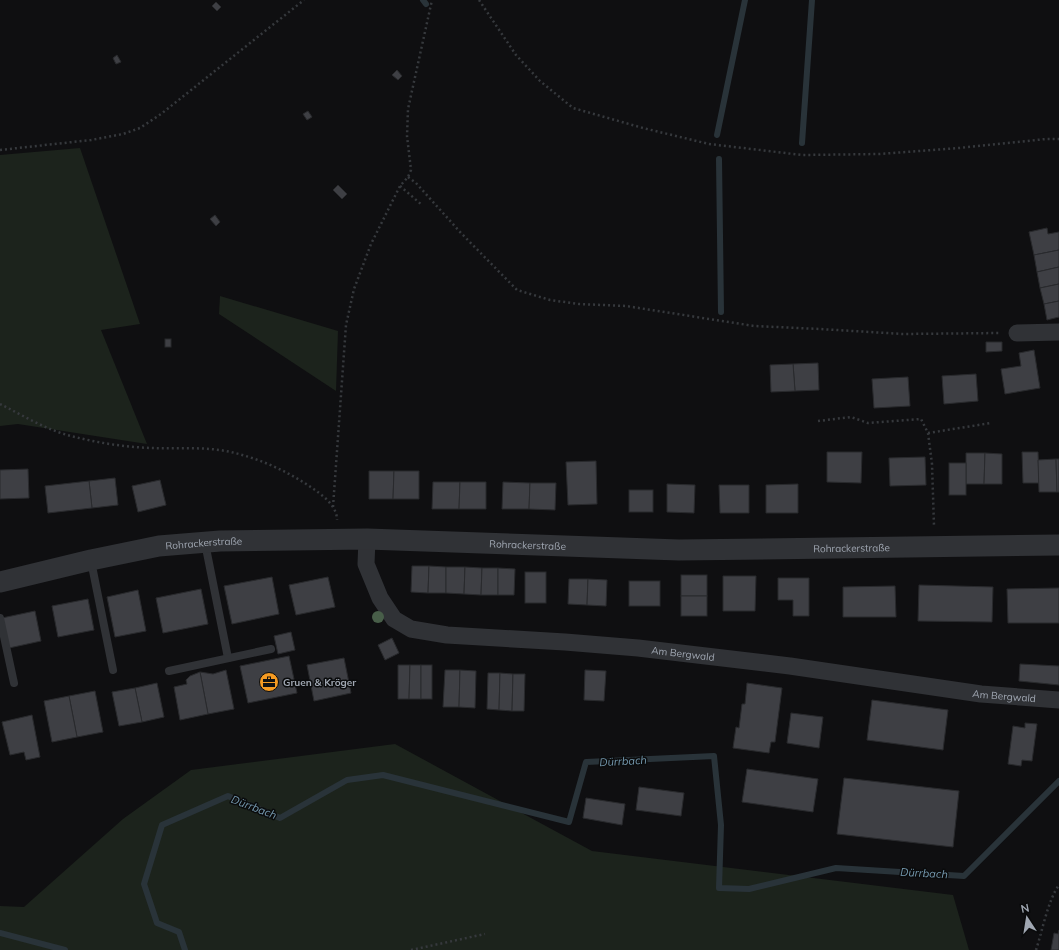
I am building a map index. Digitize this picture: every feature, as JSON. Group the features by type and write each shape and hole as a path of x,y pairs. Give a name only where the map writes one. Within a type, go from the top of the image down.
{"street":[{"path":"1016,333 1059,332"},
{"name":"Rohrackerstraße","path":"0,582 91,560 159,546 228,541 367,539 679,550 1059,545"},
{"name":"Am Bergwald","path":"367,539 366,564 380,598 394,619 411,629 447,635 638,648 790,666 981,694 1059,700"}],"lane":[{"path":"205,542 228,658"},
{"path":"91,560 113,670"},
{"path":"0,618 14,683"},
{"path":"168,671 271,649"}],"path":[{"path":"0,150 91,140 122,134 140,128 161,114 304,0"},
{"path":"333,507 346,325 354,289 371,244 400,186 411,170 407,136 408,109 431,0"},
{"path":"479,0 516,55 540,81 573,108 643,128 709,144 802,155 880,154 1059,139"},
{"path":"408,176 461,233 518,290 550,300 579,304 626,306 754,326 903,334 1016,333"},
{"path":"400,186 422,205"},
{"path":"0,404 50,430 73,437 107,444 148,448 211,450 234,453 264,462 299,479 321,494 333,507 337,516 337,539"},
{"path":"818,422 851,418 868,422 921,419 928,433 932,464 934,547"},
{"path":"928,433 991,423"},
{"path":"1036,950 1049,907 1059,885"},
{"path":"411,950 485,934"}],"shaded area":[{"path":"80,148 140,324 101,330 147,444 18,424 0,426 0,155"},
{"path":"220,296 338,331 336,391 219,314"},
{"path":"395,744 592,851 953,895 969,950 0,950 0,906 24,907 123,819 191,770"}],"building":[{"path":"216,2 221,7 217,11 212,6"},
{"path":"117,55 121,62 116,64 113,58"},
{"path":"397,70 402,76 398,80 392,75"},
{"path":"308,111 312,117 307,120 303,114"},
{"path":"338,185 347,194 342,199 333,190"},
{"path":"215,215 220,222 216,226 210,219"},
{"path":"1047,228 1048,234 1059,232 1059,250 1034,255 1029,232"},
{"path":"1059,250 1059,267 1037,272 1034,255"},
{"path":"1059,267 1059,284 1040,288 1037,272"},
{"path":"1059,284 1059,301 1044,304 1040,288"},
{"path":"1059,301 1059,317 1047,320 1044,304"},
{"path":"165,339 171,339 171,347 165,347"},
{"path":"986,342 1002,342 1002,351 986,352"},
{"path":"1034,350 1040,388 1005,394 1001,369 1021,366 1019,353"},
{"path":"818,363 819,390 795,391 793,364"},
{"path":"793,364 795,391 771,392 770,365"},
{"path":"976,374 978,401 944,404 942,376"},
{"path":"908,377 910,406 874,408 872,379"},
{"path":"827,452 862,452 861,483 827,482"},
{"path":"1022,452 1038,452 1039,483 1023,483"},
{"path":"966,453 985,453 984,484 966,484"},
{"path":"985,453 1002,454 1002,484 984,484"},
{"path":"925,457 926,485 890,486 889,458"},
{"path":"1056,459 1057,492 1039,492 1038,460"},
{"path":"1056,459 1059,459 1059,492 1057,492"},
{"path":"596,461 597,504 568,505 566,462"},
{"path":"949,463 966,463 966,495 949,495"},
{"path":"28,469 29,498 0,499 0,470"},
{"path":"369,471 394,471 393,499 369,499"},
{"path":"394,471 419,471 419,499 393,499"},
{"path":"115,478 118,505 92,508 89,481"},
{"path":"160,480 166,505 138,512 132,486"},
{"path":"89,481 92,508 48,513 45,486"},
{"path":"433,482 460,482 459,509 432,509"},
{"path":"460,482 486,482 486,509 459,509"},
{"path":"503,482 530,483 529,509 502,509"},
{"path":"530,483 556,483 555,510 529,509"},
{"path":"667,484 695,485 694,513 667,512"},
{"path":"798,484 798,513 766,513 766,485"},
{"path":"719,485 749,485 749,513 720,513"},
{"path":"629,490 653,490 653,512 629,512"},
{"path":"412,566 429,566 428,593 411,592"},
{"path":"429,566 446,567 446,593 428,593"},
{"path":"446,567 465,567 464,594 446,593"},
{"path":"465,567 482,568 481,595 464,594"},
{"path":"482,568 498,568 498,595 481,595"},
{"path":"498,568 515,569 514,595 498,595"},
{"path":"525,572 546,572 546,603 525,603"},
{"path":"681,575 707,575 707,596 681,596"},
{"path":"723,576 756,576 755,611 723,611"},
{"path":"272,577 279,614 232,624 224,586"},
{"path":"328,577 335,607 296,615 289,585"},
{"path":"778,578 809,578 809,616 793,616 793,600 778,600"},
{"path":"569,579 588,579 587,605 568,604"},
{"path":"588,579 607,580 606,606 587,605"},
{"path":"629,581 660,581 660,606 629,606"},
{"path":"919,585 993,587 992,622 918,621"},
{"path":"895,586 896,617 843,617 843,587"},
{"path":"1059,588 1059,623 1008,623 1007,589"},
{"path":"201,589 208,624 163,633 156,598"},
{"path":"138,590 146,631 115,637 107,597"},
{"path":"681,596 707,596 707,616 681,616"},
{"path":"88,599 94,630 58,637 52,606"},
{"path":"35,611 41,641 9,648 2,618"},
{"path":"291,632 295,650 278,654 274,636"},
{"path":"392,638 399,653 385,660 378,645"},
{"path":"289,656 297,693 248,703 240,666"},
{"path":"344,658 351,693 314,701 307,665"},
{"path":"1020,664 1059,666 1059,685 1019,681"},
{"path":"398,665 410,665 409,699 398,699"},
{"path":"410,665 421,665 421,699 409,699"},
{"path":"421,665 432,665 432,699 421,699"},
{"path":"226,670 234,709 208,714 200,672 213,674"},
{"path":"445,670 460,670 459,707 443,707"},
{"path":"460,670 476,671 475,708 459,707"},
{"path":"585,670 606,671 604,701 584,700"},
{"path":"200,672 208,714 180,720 174,687 187,684 186,680 190,676"},
{"path":"488,673 500,673 499,710 487,709"},
{"path":"500,673 513,674 512,711 499,710"},
{"path":"513,674 525,674 524,711 512,711"},
{"path":"157,683 164,717 142,722 135,688"},
{"path":"747,683 782,688 775,742 771,742 769,753 733,748 736,727 739,728 742,704 745,704"},
{"path":"135,688 142,722 119,726 112,692"},
{"path":"95,691 103,732 77,737 69,696"},
{"path":"69,696 77,737 52,742 44,701"},
{"path":"872,700 948,710 943,750 867,740"},
{"path":"791,713 823,717 819,748 787,743"},
{"path":"32,715 40,757 26,760 24,752 10,755 2,722"},
{"path":"1025,723 1037,724 1032,761 1022,760 1021,766 1008,764 1013,726 1025,728"},
{"path":"747,769 818,779 813,812 742,802"},
{"path":"844,778 959,791 953,847 837,834"},
{"path":"639,787 684,793 681,816 636,810"},
{"path":"586,798 625,804 622,825 583,818"},
{"path":"1059,930 1059,950 1051,950 1054,933 1058,934"}],"waterway":[{"path":"423,0 426,4"},
{"path":"717,135 745,0"},
{"path":"802,143 812,0"},
{"path":"719,159 721,312"},
{"name":"Dürrbach","path":"185,950 179,932 157,923 144,884 162,825 228,796 280,818 347,780 383,775 569,822 586,762 714,756 721,825 719,888 749,889 836,868 964,876 1059,781"},
{"name":"Dürrbach","path":"0,933 65,950"}],"place":[{"name":"Gruen & Kröger","path":"269,682"}]}
